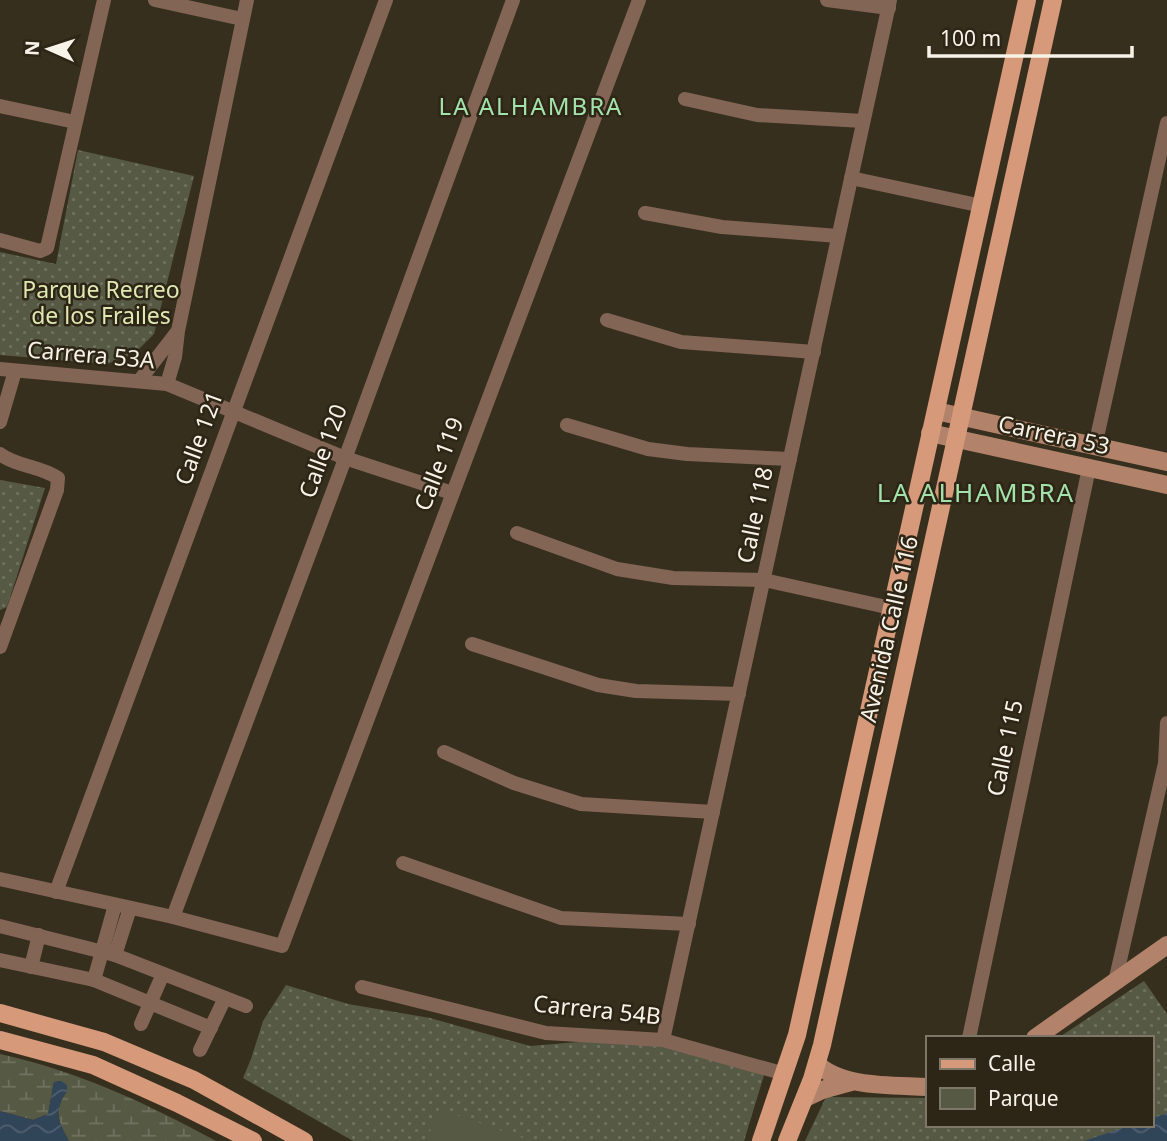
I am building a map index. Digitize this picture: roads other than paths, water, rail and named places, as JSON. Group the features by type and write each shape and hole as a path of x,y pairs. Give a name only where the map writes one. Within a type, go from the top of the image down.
{"main road":[{"name":"Avenida Calle 116","path":"761,1141 797,1035 1027,0"},
{"name":"Avenida Calle 116","path":"787,1141 817,1064 1054,0"},
{"name":"Carrera 53","path":"936,411 1167,462"},
{"name":"Carrera 53","path":"930,433 1167,485"},
{"path":"1038,1036 1167,945"},
{"path":"0,1013 104,1042 194,1080 304,1141"},
{"path":"0,1040 93,1065 253,1141"},
{"path":"817,1064 833,1076 855,1082 926,1087"},
{"path":"805,1098 822,1090 855,1082"}],"street":[{"path":"0,240 44,250 104,0"},
{"path":"155,0 242,19"},
{"path":"167,384 175,357 178,331 247,0"},
{"name":"Calle 121","path":"55,892 386,0"},
{"name":"Calle 120","path":"173,917 513,0"},
{"name":"Calle 119","path":"173,917 282,946 639,0"},
{"path":"827,0 889,4"},
{"name":"Calle 118","path":"663,1040 889,4"},
{"path":"685,99 757,116 863,121"},
{"path":"0,106 75,122"},
{"path":"1095,446 1167,124"},
{"path":"851,178 982,206"},
{"path":"645,213 735,228 838,236"},
{"path":"607,320 681,342 814,352"},
{"path":"139,381 178,331"},
{"path":"0,422 8,370"},
{"name":"Carrera 53A","path":"8,370 167,384 345,458 452,494"},
{"path":"567,425 648,449 687,454 790,459"},
{"path":"0,454 6,459 46,470 58,478 57,490 5,620 0,647"},
{"name":"Calle 115","path":"969,1036 1089,468"},
{"path":"517,533 617,569 673,578 764,580 891,608"},
{"path":"472,644 598,685 636,691 739,694"},
{"path":"1115,982 1165,763 1167,723"},
{"path":"444,752 514,783 581,804 713,812"},
{"path":"402,863 561,918 689,924"},
{"path":"0,879 173,917"},
{"path":"94,980 108,953 122,906"},
{"path":"0,926 108,953 246,1006"},
{"path":"31,967 39,935"},
{"path":"0,960 94,980 211,1028"},
{"path":"141,1024 163,974"},
{"name":"Carrera 54B","path":"362,987 546,1033 663,1040 785,1074"},
{"path":"200,1050 225,998"}],"water":[{"path":"61,1081 67,1085 67,1091 60,1104 59,1116 69,1141 0,1141 0,1111 33,1120 48,1114 54,1082"},
{"path":"1167,1113 1167,1141 1084,1141 1125,1127 1153,1127 1153,1118"}],"district":[{"name":"LA ALHAMBRA","path":"531,107"},
{"name":"LA ALHAMBRA","path":"976,493"}],"park label":[{"name":"Parque Recreo de los Frailes","path":"101,303"}]}
